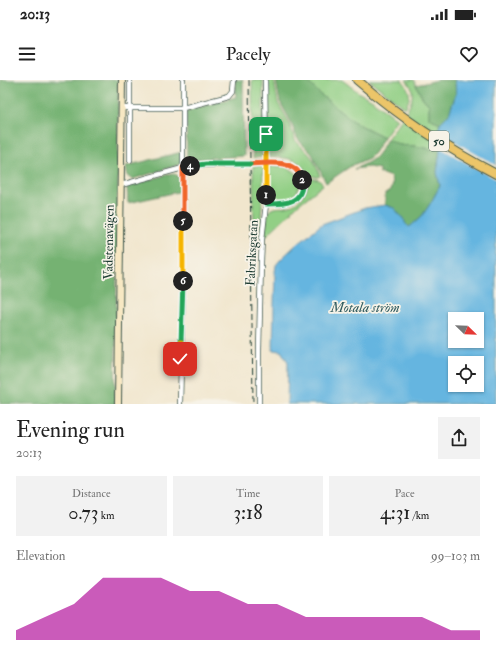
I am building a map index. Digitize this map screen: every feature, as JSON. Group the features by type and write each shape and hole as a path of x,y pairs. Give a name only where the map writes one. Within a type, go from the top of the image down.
{"highway":[{"name":"50","path":"356,80 429,129 496,168"},
{"name":"50","path":"364,80 411,123 439,142 496,174"}],"main road":[{"name":"Vadstenavägen","path":"118,404 122,80"}],"street":[{"path":"130,80 130,160"},
{"path":"180,404 183,284 183,80"},
{"path":"122,108 183,108 229,96 233,91 234,80"},
{"name":"Fabriksgatan","path":"259,404 258,350 262,247 266,204 265,80"},
{"path":"121,185 191,166 206,164 276,163 285,164 294,168 300,173 303,185 300,194 293,200 286,203 266,204"}],"green space":[{"path":"0,80 118,80 115,404 0,404"},
{"path":"235,80 243,80 244,156 187,161 186,111 236,97"},
{"path":"252,80 263,80 263,157 253,158"},
{"path":"267,80 274,80 278,103 288,120 295,140 314,161 320,176 317,177 307,175 299,163 291,159 268,157"},
{"path":"276,80 306,80 322,96 356,123 384,137 374,153 369,158 351,166 326,183 312,154 297,138 290,120 280,102"},
{"path":"306,80 342,80 361,94 371,99 397,119 384,137 356,123 322,96"},
{"path":"369,80 402,80 407,87 409,94 409,100 405,108"},
{"path":"406,80 414,80 422,97 429,105 429,118 440,123 438,131 440,151 415,146 400,145 387,139 408,110 410,104 412,90"},
{"path":"438,80 455,80 456,94 449,114 440,123 429,118 429,105 422,97 416,85"},
{"path":"387,139 400,145 415,146 440,151 437,172 440,186 422,216 409,227 394,208 385,205 385,194 390,191 392,184 391,177 380,173 379,169 369,167 354,169 374,158"},
{"path":"182,152 181,164 133,179 127,174 126,166"},
{"path":"253,166 263,166 259,236 254,237"},
{"path":"269,166 285,167 296,173 300,184 295,194 291,198 285,201 277,201 270,197 268,186"},
{"path":"172,173 180,178 182,191 128,203 127,187"},
{"path":"306,178 318,180 323,185 299,204 266,236 268,212 274,208 291,206 296,203 302,197 304,192"}],"water":[{"name":"Motala ström","path":"455,80 496,80 496,404 287,404 288,362 281,351 273,350 276,265 298,243 322,224 365,208 385,205 394,208 404,218 405,223 409,227 412,225 422,216 440,186 437,172 440,151 438,131 440,123 449,114 456,94"}],"pier":[{"path":"436,130 496,165 496,179 437,146"}],"railway":[{"path":"249,80 253,404"}],"route":[{"path":"180,359 183,284 183,168 206,164 216,164 271,163 280,163 290,165 300,173 303,185 297,198 290,202 282,204 266,204 266,171 266,153 266,134"}]}
